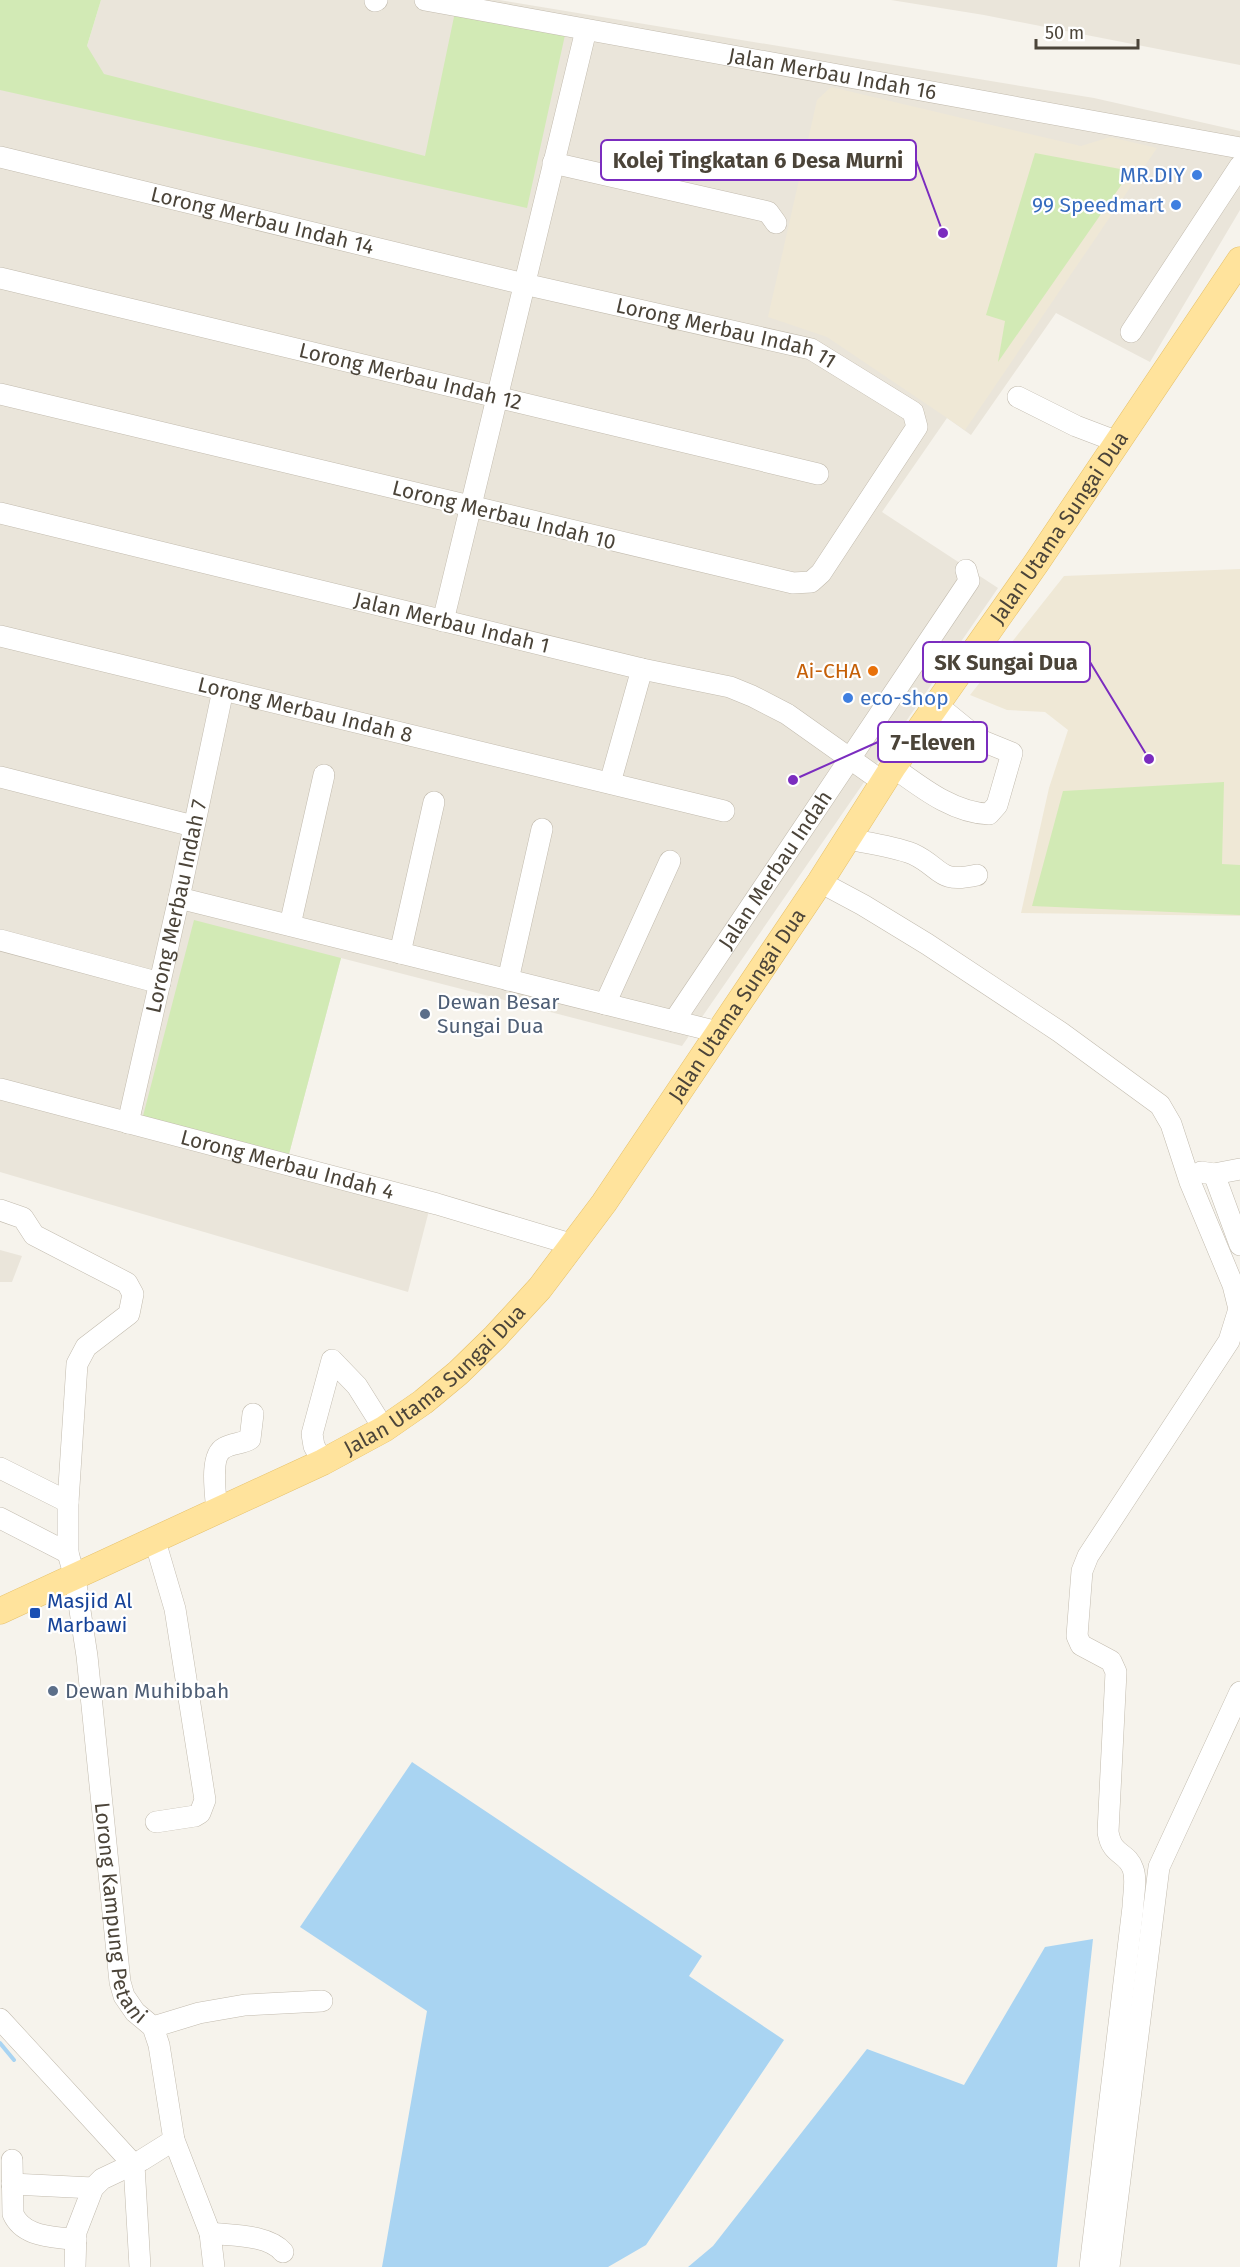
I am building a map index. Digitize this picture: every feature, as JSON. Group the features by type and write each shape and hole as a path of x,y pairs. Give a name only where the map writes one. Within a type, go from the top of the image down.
{"main road":[{"name":"Jalan Utama Sungai Dua","path":"0,1611 323,1462 384,1429 458,1374 540,1288 574,1245 820,882 888,774 1118,442 1240,260"}],"street":[{"name":"Jalan Merbau Indah 16","path":"425,0 1240,148"},
{"path":"443,621 586,30"},
{"name":"Lorong Merbau Indah 14","path":"0,157 524,284"},
{"path":"553,164 768,212 776,223"},
{"path":"1131,332 1240,166"},
{"name":"Lorong Merbau Indah 12","path":"0,278 818,474"},
{"name":"Lorong Merbau Indah 11","path":"524,284 811,349 914,412"},
{"name":"Lorong Merbau Indah 10","path":"0,394 793,583 811,582 821,573 917,427 914,412"},
{"path":"1018,397 1076,426 1118,442"},
{"name":"Jalan Merbau Indah 1","path":"0,513 642,669 730,687 787,714 850,759 888,774 938,800 989,814 997,805 1012,753 980,740 937,705"},
{"name":"Jalan Merbau Indah","path":"674,1021 969,581 966,570"},
{"name":"Lorong Merbau Indah 8","path":"0,636 724,811"},
{"path":"610,783 642,669"},
{"name":"Lorong Merbau Indah 7","path":"128,1123 223,690"},
{"path":"290,925 324,776"},
{"path":"0,777 193,826"},
{"path":"400,952 434,802"},
{"path":"508,980 542,830"},
{"path":"848,839 913,854 946,878 959,879 977,875"},
{"path":"605,1004 670,861"},
{"path":"820,882 927,944 1131,1082 1160,1105 1171,1124 1190,1182 1233,1285 1239,1309 1237,1323 1229,1341 1088,1556 1082,1571 1077,1636 1082,1645 1112,1661 1116,1672 1108,1832 1110,1845 1116,1853 1128,1860 1134,1871 1132,1907 1090,2267"},
{"path":"179,898 718,1032"},
{"path":"0,940 160,983"},
{"name":"Lorong Merbau Indah 4","path":"0,1089 437,1204 574,1245"},
{"path":"1187,1168 1214,1174 1240,1169"},
{"path":"1214,1174 1240,1245"},
{"name":"Lorong Kampung Petani","path":"0,1210 23,1218 34,1235 127,1283 133,1294 129,1314 86,1347 77,1364 68,1502 68,1553 75,1578 87,1656 114,1922 124,1996 135,2012 153,2027 163,2062 174,2140 210,2233 214,2267"},
{"path":"323,1462 314,1446 312,1434 332,1360 357,1386 384,1429"},
{"path":"217,1512 214,1481 217,1456 225,1447 250,1439 253,1414"},
{"path":"0,1468 68,1502"},
{"path":"0,1518 68,1553"},
{"path":"155,1541 175,1609 205,1800 200,1813 195,1816 156,1822"},
{"path":"1109,2267 1159,1867 1240,1692"},
{"path":"153,2027 199,2013 245,2005 322,2001"},
{"path":"0,2019 134,2165 140,2267"},
{"path":"75,2267 76,2240 82,2212 93,2188 102,2179 134,2165 174,2140"},
{"path":"12,2160 13,2214 21,2228 44,2235 76,2240"},
{"path":"12,2184 93,2188"},
{"path":"210,2233 272,2243 283,2252"}],"shaded area":[{"path":"101,0 499,0 1094,98 1240,131 1240,210 1150,362 1056,313 971,435 947,418 882,512 998,588 682,1046 341,958 289,1154 433,1195 408,1292 0,1172 0,23 87,46"},
{"path":"891,0 1240,0 1240,65 984,15"},
{"path":"831,87 1081,146 1110,137 1157,148 965,430 827,337 768,317 817,100"},
{"path":"1240,569 1240,916 1021,913 1049,788 1068,730 1045,712 1007,710 970,695 1064,576"},
{"path":"0,1250 22,1256 12,1282 0,1282"}],"green space":[{"path":"0,0 101,0 87,46 104,74 425,156 455,12 565,35 527,208 0,90"},
{"path":"1035,153 1131,171 998,362 1005,321 986,315"},
{"path":"1224,782 1222,864 1240,865 1240,915 1032,906 1063,791"},
{"path":"194,920 341,958 289,1154 143,1116"}],"water":[{"path":"412,1762 702,1956 689,1976 784,2040 646,2245 608,2267 382,2267 427,2011 300,1927"},
{"path":"1093,1939 1057,2267 688,2267 713,2246 867,2049 964,2085 1045,1947"}],"waterway":[{"path":"0,2043 14,2060"}],"place":[{"name":"MR.DIY","path":"1197,175"},
{"name":"99 Speedmart","path":"1176,205"},
{"name":"Kolej Tingkatan 6 Desa Murni","path":"943,233"},
{"name":"Ai-CHA","path":"873,671"},
{"name":"eco-shop","path":"848,698"},
{"name":"SK Sungai Dua","path":"1149,759"},
{"name":"7-Eleven","path":"793,780"},
{"name":"Dewan Besar Sungai Dua","path":"425,1014"},
{"name":"Masjid Al Marbawi","path":"35,1613"},
{"name":"Dewan Muhibbah","path":"53,1691"}]}
